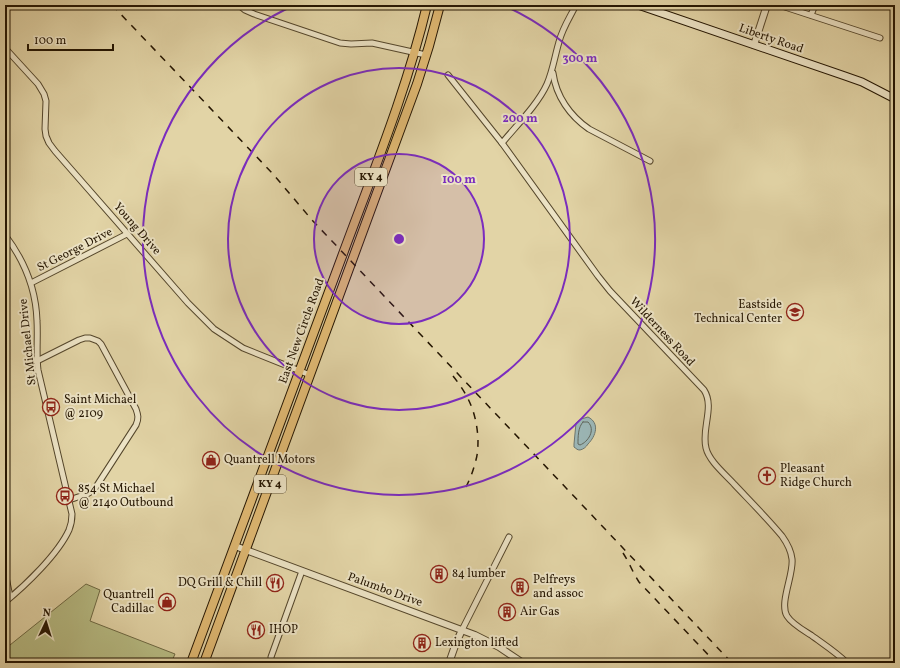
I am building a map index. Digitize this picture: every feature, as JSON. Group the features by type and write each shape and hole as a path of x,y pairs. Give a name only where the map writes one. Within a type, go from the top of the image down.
{"highway":[{"name":"East New Circle Road","path":"191,663 398,104 427,5"},
{"name":"East New Circle Road","path":"204,663 383,178 426,56 440,5"}],"main road":[{"name":"Liberty Road","path":"638,5 845,76 872,87 895,99"}],"street":[{"path":"239,5 245,10 254,14 340,43 351,44 372,42 426,56"},
{"path":"502,143 544,91 552,70 559,40 576,5"},
{"path":"754,45 767,5"},
{"path":"811,15 815,5"},
{"path":"782,6 880,38"},
{"name":"Young Drive","path":"5,48 38,84 44,94 46,103 45,129 49,143 188,303 214,329 243,348 310,375"},
{"path":"552,70 555,84 562,100 583,125 650,161"},
{"name":"Wilderness Road","path":"448,75 502,143 610,291 704,390 708,400 704,438 709,456 782,536 791,552 792,568 785,598 785,610 787,616 795,624 831,649 847,663"},
{"name":"St George Drive","path":"31,283 127,234"},
{"name":"St Michael Drive","path":"5,235 16,250 31,283 36,312 37,362 72,514 72,520 66,536 45,564 5,602"},
{"path":"37,362 79,340 90,338 98,341 107,354 136,409 138,416 136,425 94,490 69,500"},
{"path":"449,663 462,630 509,537"},
{"name":"Palumbo Drive","path":"235,546 462,630 499,647 523,663"},
{"path":"271,663 270,657 302,571"},
{"path":"5,572 10,597"}],"green space":[{"path":"86,584 100,590 90,621 175,654 171,663 5,663 5,649"}],"water":[{"path":"588,417 594,423 596,430 595,434 586,447 578,450 574,447 576,423 581,419"}],"railway":[{"path":"112,5 273,174 312,220 732,663"},
{"path":"453,376 471,405 476,420 478,438 476,460 465,489"},
{"path":"623,553 639,582 716,663"}],"place":[{"name":"Eastside Technical Center","path":"795,312"},
{"name":"Saint Michael @ 2109","path":"51,407"},
{"name":"Quantrell Motors","path":"211,460"},
{"name":"Pleasant Ridge Church","path":"767,476"},
{"name":"854 St Michael @ 2140 Outbound","path":"65,496"},
{"name":"84 lumber","path":"439,574"},
{"name":"DQ Grill & Chill","path":"275,583"},
{"name":"Pelfreys and assoc","path":"520,587"},
{"name":"Quantrell Cadillac","path":"167,602"},
{"name":"Air Gas","path":"507,612"},
{"name":"IHOP","path":"256,630"},
{"name":"Lexington lifted","path":"422,643"}]}
